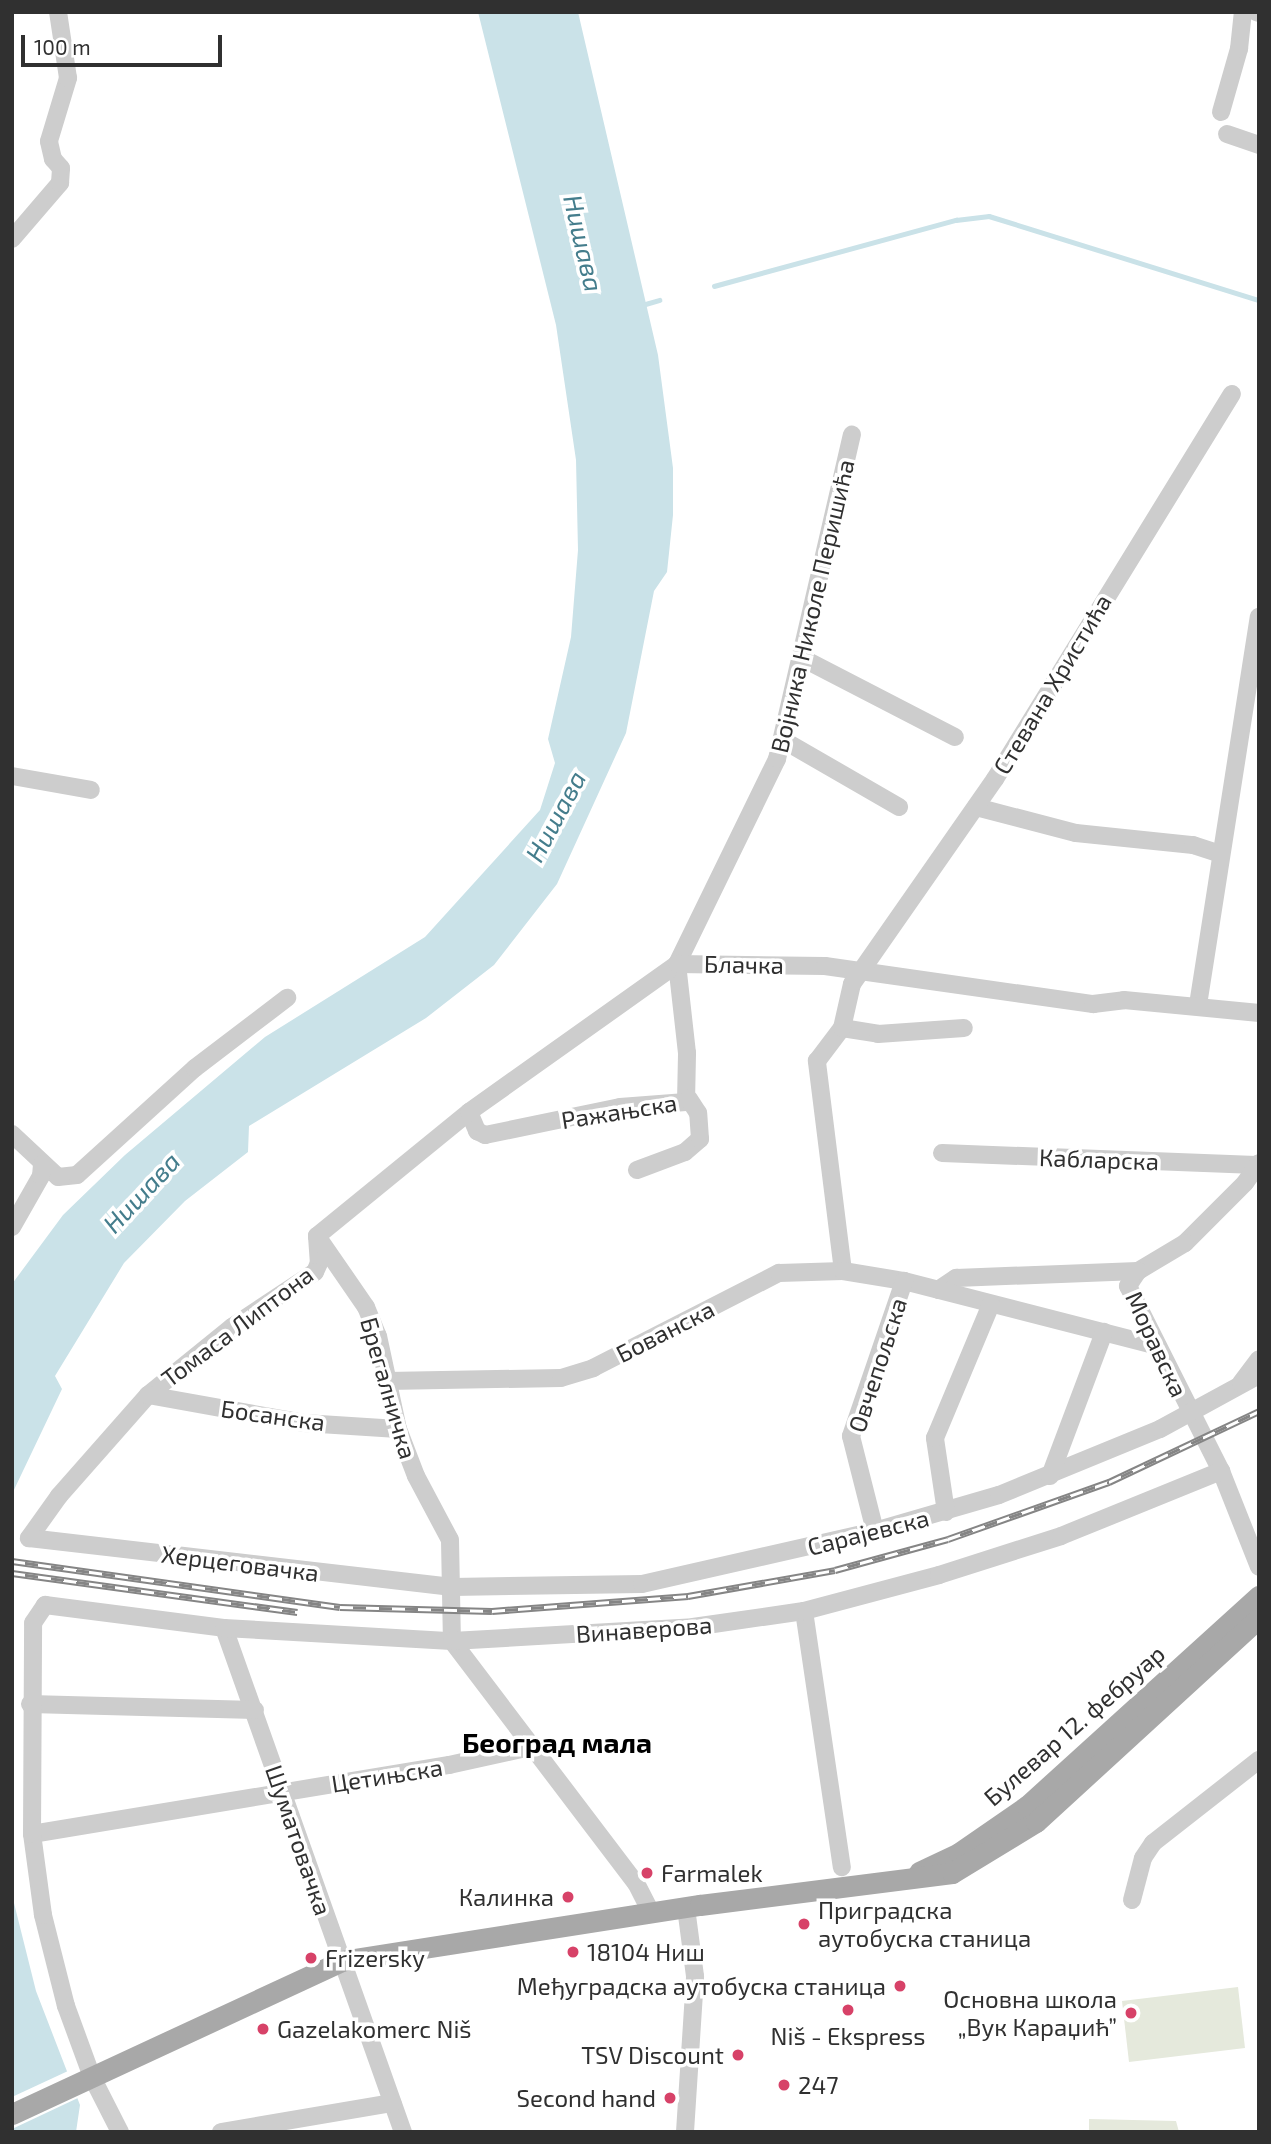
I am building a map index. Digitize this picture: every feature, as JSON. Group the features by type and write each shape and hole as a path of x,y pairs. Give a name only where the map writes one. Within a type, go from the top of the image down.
{"main road":[{"name":"Булевар 12. фебруар","path":"910,1876 959,1853 1027,1806 1259,1596"},
{"name":"Булевар 12. фебруар","path":"12,2114 341,1961 652,1912 910,1876 952,1873 1036,1822 1259,1618"}],"street":[{"path":"12,239 60,183 61,168 52,159 49,141 68,78 58,12"},
{"path":"1221,112 1239,49 1243,12"},
{"path":"1227,134 1259,145"},
{"name":"Стевана Христића","path":"842,1028 852,984 976,807 1232,394"},
{"name":"Војника Николе Перишића","path":"677,964 731,860 783,740 852,435"},
{"path":"1198,1005 1259,617"},
{"path":"802,658 955,737"},
{"path":"783,740 899,807"},
{"path":"12,776 91,790"},
{"path":"976,807 1076,833 1193,845 1221,854"},
{"name":"Блачка","path":"317,1236 469,1112 677,964 863,969 1093,1004 1124,1000 1198,1005 1259,1013"},
{"name":"Ражањска","path":"469,1112 477,1131 485,1135 620,1107 673,1107 689,1099 677,964"},
{"path":"12,1134 58,1177 77,1175 195,1068 287,998"},
{"path":"843,1271 816,1066 842,1028 878,1034 964,1028"},
{"path":"637,1170 685,1152 700,1139 698,1113 689,1099"},
{"name":"Кабларска","path":"942,1153 1257,1164"},
{"path":"12,1227 41,1176 42,1164"},
{"name":"Моравска","path":"1257,1164 1245,1183 1185,1244 1138,1271 1129,1281 1128,1291 1221,1471 1259,1567"},
{"name":"Брегалничка","path":"317,1236 366,1307 378,1336 398,1429 416,1476 450,1540 452,1641"},
{"name":"Томаса Липтона","path":"29,1538 59,1496 148,1395 232,1327 315,1272 319,1263 317,1236"},
{"name":"Бованска","path":"387,1381 561,1378 593,1368 779,1273 843,1271 904,1281 1158,1346"},
{"path":"938,1290 956,1278 1138,1271"},
{"name":"Овчепољска","path":"875,1531 851,1436 904,1281"},
{"path":"946,1512 935,1438 991,1304"},
{"path":"1050,1476 1104,1332"},
{"path":"1241,1383 1259,1359"},
{"name":"Сарајевска","path":"452,1587 642,1584 875,1531 946,1512 1050,1476 1190,1415 1241,1383 1259,1376"},
{"name":"Босанска","path":"148,1395 304,1423 398,1429"},
{"name":"Винаверова","path":"30,1704 33,1623 45,1605 224,1628 452,1641 693,1627 804,1611 1061,1536 1221,1471"},
{"name":"Херцеговачка","path":"29,1538 452,1587"},
{"path":"804,1611 842,1867"},
{"name":"Шуматовачка","path":"224,1628 403,2132"},
{"path":"452,1641 535,1746 636,1883 652,1912"},
{"path":"120,2132 83,2081 51,1950 32,1834 30,1704 255,1710"},
{"name":"Цетињска","path":"32,1834 535,1746"},
{"path":"1132,1900 1143,1858 1153,1843 1259,1760"},
{"path":"685,2132 695,1976 686,1908"},
{"path":"221,2132 393,2104"}],"shaded area":[{"path":"1238,1987 1245,2048 1129,2062 1122,2001"},
{"path":"1089,2119 1176,2121 1179,2132 1089,2132"}],"water":[{"name":"Нишава","path":"478,12 578,12 658,355 673,468 673,515 667,572 654,591 626,733 557,884 494,965 426,1018 249,1126 248,1152 185,1201 124,1263 55,1376 62,1389 12,1494 12,1284 63,1215 125,1155 265,1037 425,937 540,810 555,763 548,739 571,637 578,550 576,460 556,325"},
{"path":"12,1895 36,1991 80,2105 76,2132 12,2132"}],"pier":[{"path":"68,2071 80,2097 12,2129 12,2097"}],"waterway":[{"path":"714,286 956,220 989,216 1259,300"},
{"path":"642,305 659,300"}],"railway":[{"path":"12,1561 340,1607 492,1611 688,1596 835,1570 948,1539 1109,1482 1259,1411"},
{"path":"12,1573 297,1612"}],"place":[{"name":"Farmalek","path":"647,1873"},
{"name":"Калинка","path":"568,1897"},
{"name":"Приградска аутобуска станица","path":"804,1924"},
{"name":"18104 Ниш","path":"573,1952"},
{"name":"Frizersky","path":"311,1958"},
{"name":"Међуградска аутобуска станица","path":"900,1986"},
{"name":"Niš - Ekspress","path":"848,2010"},
{"name":"Основна школа „Вук Караџић”","path":"1131,2013"},
{"name":"Gazelakomerc Niš","path":"263,2029"},
{"name":"TSV Discount","path":"738,2055"},
{"name":"247","path":"784,2085"},
{"name":"Second hand","path":"670,2098"}],"district":[{"name":"Београд мала","path":"557,1742"}]}
